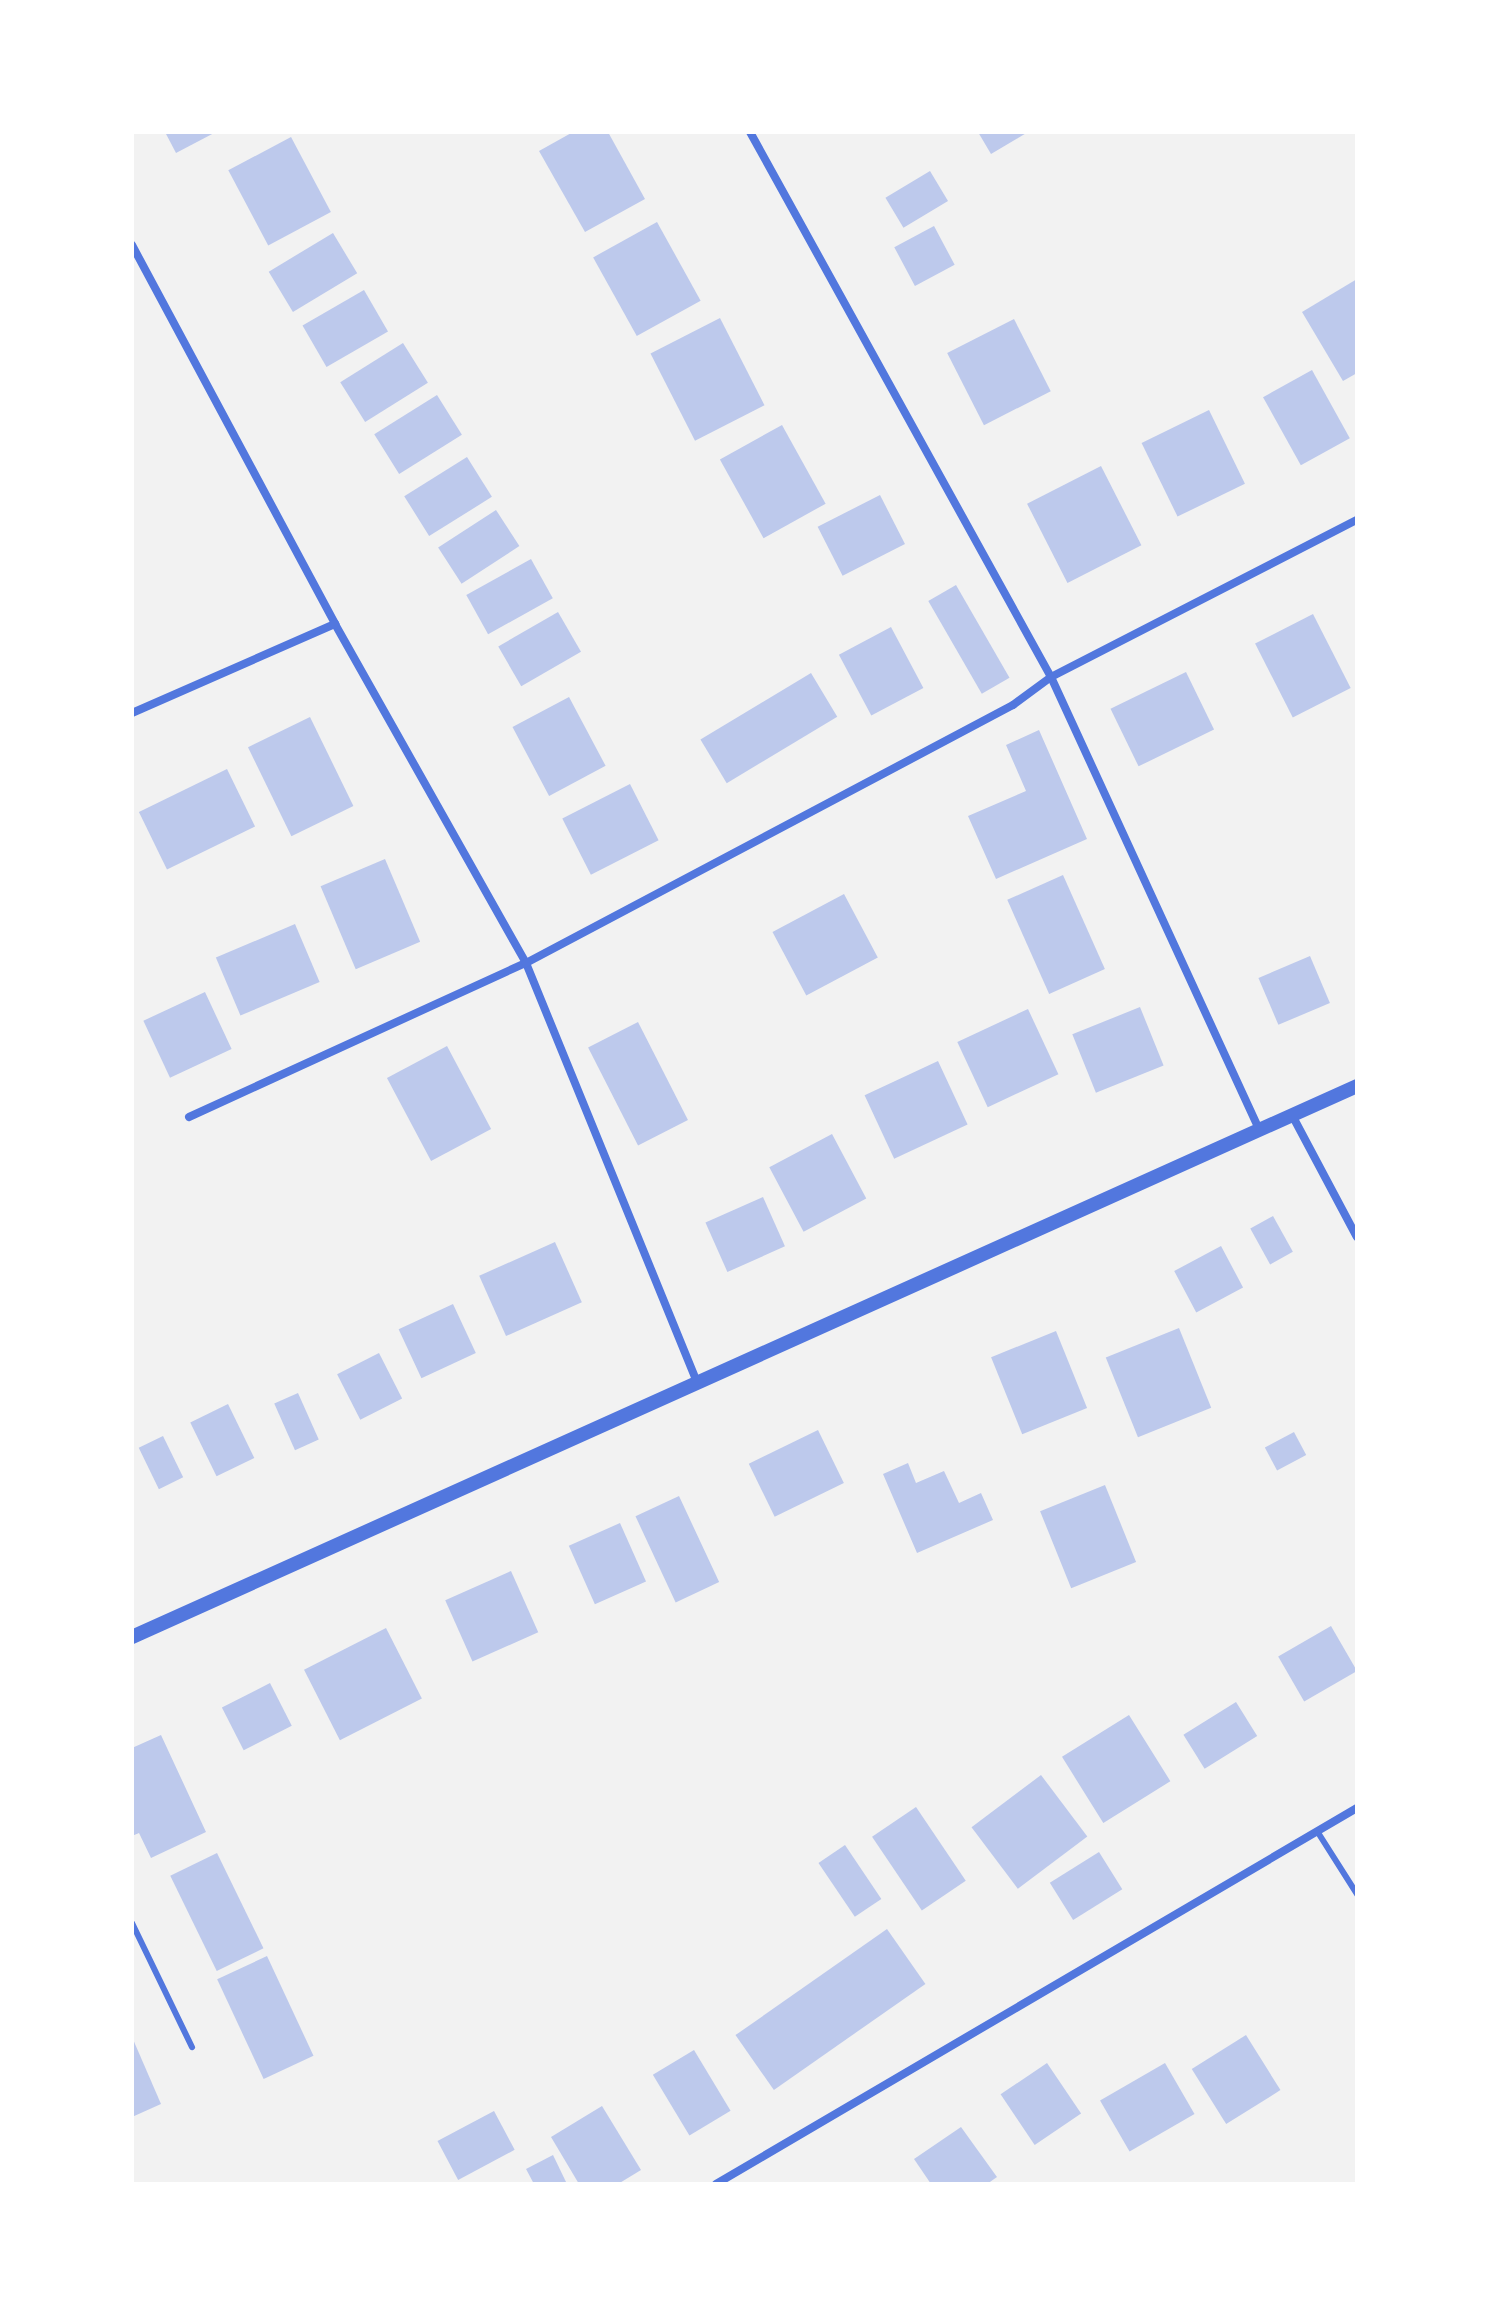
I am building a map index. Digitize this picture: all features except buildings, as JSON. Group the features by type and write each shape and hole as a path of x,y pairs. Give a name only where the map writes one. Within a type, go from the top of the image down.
{"street":[{"path":"753,133 1051,677 1259,1129"},
{"path":"132,245 335,624 526,963 696,1380"},
{"path":"189,1117 526,963 1013,705 1051,677 1357,520"},
{"path":"132,713 335,624"},
{"path":"132,1637 696,1380 1357,1086"},
{"path":"1292,1115 1357,1237"},
{"path":"716,2184 1357,1808"}],"lane":[{"path":"1317,1831 1357,1894"},
{"path":"132,1923 192,2047"}]}
